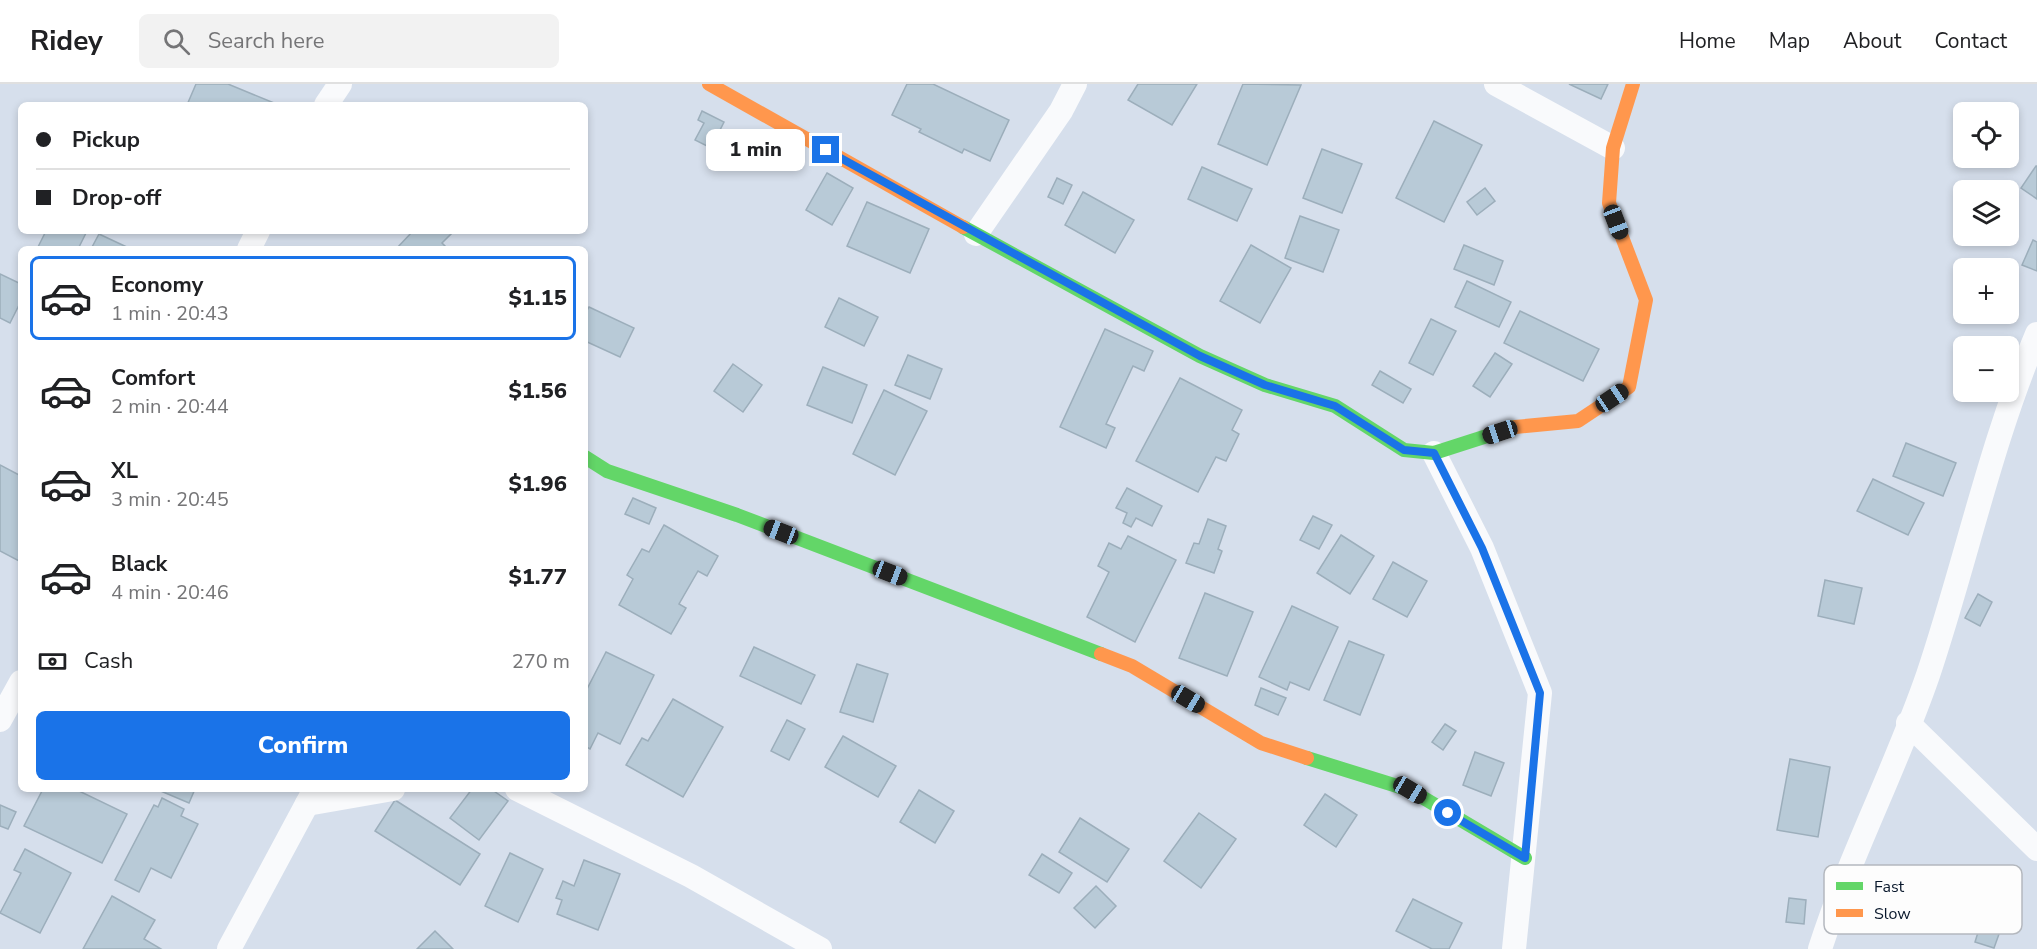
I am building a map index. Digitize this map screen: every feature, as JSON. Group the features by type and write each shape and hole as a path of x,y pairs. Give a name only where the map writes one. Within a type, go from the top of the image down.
{"street":[{"path":"328,102 340,84"},
{"path":"709,84 976,234 1200,356 1265,385 1335,406 1404,450 1434,453 1522,425 1578,421 1629,387 1646,300 1609,203 1613,148 1633,84"},
{"path":"976,234 1061,111 1075,84"},
{"path":"1496,84 1613,148"},
{"path":"1850,865 1928,676 2013,391 2037,334"},
{"path":"1434,453 1482,548 1540,693 1514,949"},
{"path":"588,459 607,471 737,515 1132,666 1262,743 1410,790 1525,858"},
{"path":"0,720 18,687"},
{"path":"1908,723 2037,849"},
{"path":"229,949 311,796 358,792"},
{"path":"523,792 691,876 820,949"},
{"path":"1820,949 1825,934"}],"building":[{"path":"196,84 228,84 272,102 188,102"},
{"path":"907,84 933,84 1009,120 990,161 964,149 962,153 919,132 921,129 892,115"},
{"path":"1138,84 1197,84 1172,125 1128,100"},
{"path":"1243,84 1301,85 1267,165 1218,144"},
{"path":"1569,84 1608,84 1601,99"},
{"path":"702,111 724,122 711,148 695,140 704,123 698,120"},
{"path":"1434,121 1482,145 1444,222 1396,198"},
{"path":"1322,149 1362,164 1342,213 1303,198"},
{"path":"2037,166 2037,199 2021,188"},
{"path":"1202,167 1252,189 1237,221 1188,199"},
{"path":"827,173 853,188 832,225 806,210"},
{"path":"1057,178 1072,185 1063,204 1048,197"},
{"path":"1485,188 1495,201 1477,215 1467,202"},
{"path":"1083,192 1134,220 1115,253 1065,225"},
{"path":"867,202 929,229 910,273 847,246"},
{"path":"1300,216 1339,230 1323,272 1285,258"},
{"path":"44,234 86,234 80,246 38,246"},
{"path":"99,234 125,246 93,246"},
{"path":"410,234 451,234 442,243 445,246 399,246"},
{"path":"2033,240 2037,242 2037,271 2022,265"},
{"path":"1251,245 1291,268 1260,323 1220,301"},
{"path":"1464,245 1503,261 1494,285 1454,269"},
{"path":"0,274 18,283 18,307 10,323 0,318"},
{"path":"1467,281 1511,302 1499,327 1455,307"},
{"path":"839,298 878,317 864,346 825,327"},
{"path":"589,307 634,328 620,357 588,342"},
{"path":"1520,311 1599,349 1583,381 1504,343"},
{"path":"1431,319 1456,331 1433,375 1409,363"},
{"path":"1105,329 1153,351 1144,371 1133,366 1106,424 1115,428 1106,448 1060,427"},
{"path":"1495,353 1512,364 1490,397 1473,386"},
{"path":"908,355 942,369 930,399 895,385"},
{"path":"733,364 762,385 743,412 714,391"},
{"path":"823,367 867,385 852,423 807,405"},
{"path":"1380,371 1411,389 1403,403 1372,385"},
{"path":"1180,378 1242,410 1232,430 1239,434 1226,461 1216,457 1198,492 1136,461"},
{"path":"884,390 927,411 895,475 853,454"},
{"path":"1906,443 1956,463 1943,496 1893,476"},
{"path":"0,465 18,474 18,560 0,551"},
{"path":"1873,479 1924,503 1908,535 1857,511"},
{"path":"1127,488 1162,506 1152,526 1136,518 1131,527 1123,523 1127,513 1116,508"},
{"path":"633,498 656,508 649,524 625,514"},
{"path":"1313,516 1332,525 1319,549 1300,540"},
{"path":"1208,519 1226,526 1218,549 1222,551 1214,573 1186,563 1194,543 1199,544"},
{"path":"664,525 718,556 707,576 698,571 679,604 686,608 671,634 619,605 633,579 627,575 642,549 649,552"},
{"path":"1341,535 1374,556 1350,594 1317,573"},
{"path":"1128,536 1176,560 1135,642 1087,617 1109,572 1098,566 1109,543 1121,549"},
{"path":"1393,562 1427,581 1407,617 1373,599"},
{"path":"1825,580 1862,588 1854,624 1818,616"},
{"path":"1205,593 1253,612 1227,676 1179,658"},
{"path":"1978,594 1992,602 1980,626 1965,618"},
{"path":"1292,606 1338,627 1309,690 1290,682 1287,690 1259,677"},
{"path":"1349,641 1384,655 1360,715 1324,700"},
{"path":"754,647 815,675 801,704 740,676"},
{"path":"606,652 654,675 620,744 598,733 590,749 588,748 588,687"},
{"path":"857,664 888,674 873,722 840,712"},
{"path":"1261,688 1286,698 1278,715 1255,705"},
{"path":"673,699 723,727 683,797 626,765 642,738 648,741"},
{"path":"787,720 805,729 789,760 771,751"},
{"path":"1445,724 1456,731 1443,750 1432,742"},
{"path":"843,736 896,766 878,797 825,767"},
{"path":"1475,752 1504,763 1491,796 1463,785"},
{"path":"1790,759 1830,767 1818,837 1777,830"},
{"path":"919,790 954,811 935,843 900,822"},
{"path":"41,792 81,792 127,814 102,863 24,826"},
{"path":"163,792 194,792 189,803"},
{"path":"470,792 495,792 508,801 479,840 450,818"},
{"path":"1325,794 1357,815 1336,847 1304,825"},
{"path":"162,798 184,809 181,816 198,824 171,878 151,868 139,892 115,880 154,805 158,807"},
{"path":"395,800 480,854 460,885 375,831"},
{"path":"0,805 16,812 8,829 0,826"},
{"path":"1199,813 1236,839 1201,888 1164,861"},
{"path":"1080,818 1129,849 1107,882 1059,852"},
{"path":"25,849 71,873 40,933 0,913 21,873 14,870"},
{"path":"510,853 543,869 518,922 485,906"},
{"path":"1042,854 1072,873 1059,893 1029,875"},
{"path":"584,860 620,874 598,930 557,914 562,900 556,898 563,881 574,886"},
{"path":"1096,886 1116,906 1095,928 1074,908"},
{"path":"112,896 155,920 144,939 161,949 83,949"},
{"path":"1789,898 1806,900 1804,924 1786,922"},
{"path":"1413,899 1462,923 1449,949 1432,949 1396,931"},
{"path":"435,931 453,949 417,949"},
{"path":"1977,934 1999,934 1994,948 1975,942"}],"traffic: fast":[{"path":"963,227 1200,356 1265,385 1335,406 1404,450 1434,453 1515,427"},
{"path":"588,459 607,471 737,515 1101,654"},
{"path":"1307,758 1410,790 1525,858"}],"traffic: slow":[{"path":"709,84 963,227"},
{"path":"1515,427 1578,421 1629,387 1646,300 1609,203 1613,148 1633,84"},
{"path":"1101,654 1132,666 1261,743 1307,758"}],"route":[{"path":"826,150 1200,356 1265,385 1335,406 1404,450 1434,453 1482,548 1540,693 1525,858 1448,813"}]}
